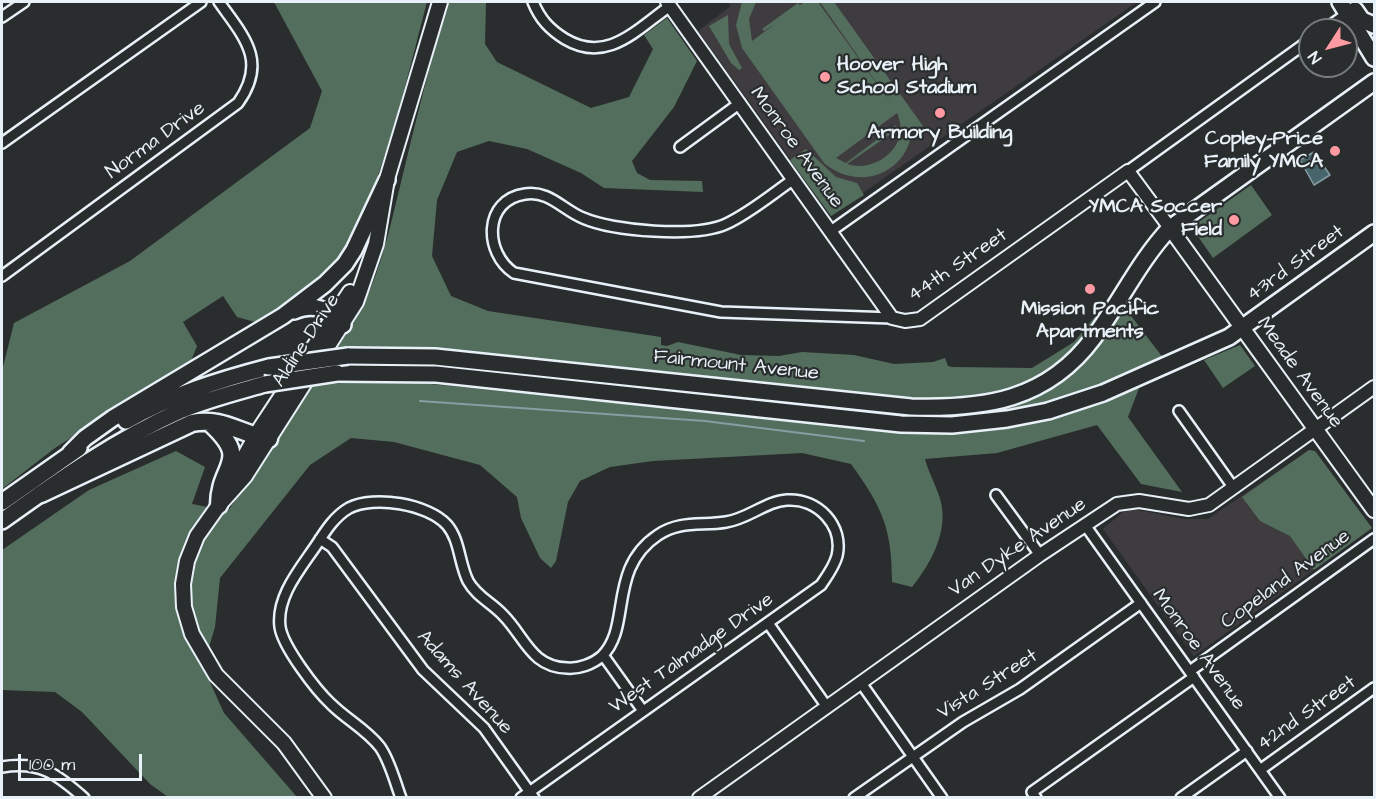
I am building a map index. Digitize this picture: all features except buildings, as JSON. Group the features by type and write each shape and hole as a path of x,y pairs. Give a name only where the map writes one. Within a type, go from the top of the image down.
{"highway":[{"path":"208,422 224,436 231,451 231,465 219,491 219,505"},
{"path":"41,494 185,425 208,422 226,424 262,438"}],"main road":[{"name":"Aldine Drive","path":"324,798 284,743 216,675 192,634 184,607 187,561 198,536 369,272 383,215 387,180 440,2"},
{"path":"1361,2 1374,24"},
{"path":"1344,7 1355,10 1362,20 1374,24"},
{"path":"1344,7 1374,58"},
{"name":"Fairmount Avenue","path":"2,502 70,453 175,396 215,381 269,367 348,356 446,358 911,407 952,408 1000,402 1034,388 1060,371 1085,348 1150,249 1170,228 1374,82"},
{"path":"70,453 85,438 113,418 283,316 325,284 345,264 387,180"},
{"name":"Meade Avenue","path":"1170,228 1374,510"},
{"name":"43rd Street","path":"1243,328 1374,233"},
{"path":"283,316 311,305 322,309 339,321"},
{"name":"Fairmount Avenue","path":"2,521 137,432 184,410 265,384 337,373 436,374 901,424 952,425 1007,419 1076,403 1113,389 1243,328"}],"street":[{"path":"2,17 24,2"},
{"path":"2,143 201,2"},
{"name":"Norma Drive","path":"2,276 238,103 245,94 254,64 248,43 219,2"},
{"path":"533,2 541,20 580,48 614,45 668,4"},
{"path":"831,231 1155,2"},
{"name":"Monroe Avenue","path":"668,4 891,318"},
{"name":"44th Street","path":"794,179 734,220 705,229 630,231 605,227 579,217 557,201 542,195 525,194 504,204 492,227 496,255 507,268 523,276 721,312 891,318 905,321 920,319 1298,49"},
{"path":"680,147 740,104"},
{"name":"Meade Avenue","path":"1128,171 1170,228"},
{"name":"Van Dyke Avenue","path":"699,798 1040,555 1117,504 1128,500 1199,509 1374,387"},
{"path":"1179,411 1233,487"},
{"path":"996,495 1040,555"},
{"name":"West Talmadge Drive","path":"521,798 532,794 643,711 821,585 831,570 838,549 833,525 814,506 786,500 726,522 682,524 666,530 648,542 630,566 615,631 603,655"},
{"path":"401,798 382,750 368,732 328,702 290,650 280,629 280,611 286,592 320,539 343,512 364,503 377,502 429,512 448,526 465,573 474,590 501,612 535,657 557,668 575,668 603,655 643,711"},
{"name":"Monroe Avenue","path":"1085,525 1280,798"},
{"name":"Adams Avenue","path":"320,539 332,547 423,670 484,728 532,794"},
{"name":"Copeland Avenue","path":"1034,795 1374,539"},
{"name":"Vista Street","path":"854,798 963,722 1020,689 1141,603"},
{"path":"768,623 827,706"},
{"path":"861,683 942,798"},
{"name":"42nd Street","path":"1260,770 1374,688"},
{"name":"42nd Street","path":"1181,798 1246,751"},
{"path":"2,767 20,764 39,766 63,780 84,798"}],"shaded area":[{"path":"728,2 1137,2 831,215 698,31 731,6"},
{"path":"1309,450 1315,451 1372,528 1194,656 1103,529 1123,512 1133,509 1183,519 1208,519"}],"green space":[{"path":"274,2 427,2 387,150 357,227 339,258 320,281 297,298 255,322 237,317 223,296 183,322 197,346 191,361 55,448 2,489 2,371 14,323 130,261 310,128 322,91"},
{"path":"448,2 486,2 485,44 497,62 591,108 629,97 653,49 644,35 667,18 697,61 674,107 632,161 637,173 650,180 702,181 703,192 604,188 581,173 527,149 489,141 457,152 437,200 432,256 451,296 488,311 661,337 661,345 667,346 678,342 741,355 779,356 802,352 854,355 894,364 933,362 945,358 948,366 952,367 1032,368 1074,342 1108,301 1111,302 1089,331 1046,372 1023,384 999,392 940,399 904,400 441,349 335,350 361,309 378,268"},
{"name":"Hoover High School Stadium","path":"742,2 756,2 749,19 752,41 775,24 764,31 762,29 798,3 800,5 805,2 818,2 895,109 820,2 834,2 923,126 912,132 908,147 890,169 864,177 837,172 824,163 742,48 736,25","holes":["897,113 900,135 896,145 880,160 870,165 847,164 898,129 896,125 846,163 836,158"]},
{"path":"728,15 729,44 742,68 739,70 731,63 709,26"},
{"path":"806,149 836,177 857,183 864,195 831,216 790,160"},
{"name":"YMCA Soccer Field","path":"1251,185 1272,215 1213,258 1195,232 1196,224"},
{"path":"1125,308 1164,359 1072,398 997,415 996,411 1036,395 1070,372 1100,344"},
{"path":"1240,345 1255,366 1223,388 1204,360"},
{"path":"401,381 920,433 977,431 1032,422 1086,408 1139,388 1128,417 1182,492 1141,484 1097,425 997,453 925,459 939,496 943,519 935,550 912,587 892,582 890,547 883,519 878,506 851,464 802,453 653,461 610,467 580,481 568,502 556,561 551,568 540,558 521,518 517,497 480,465 394,442 351,438 310,465 220,578 215,627 203,667 224,713 297,797 168,797 150,784 82,712 55,692 2,690 2,550 89,490 176,451 205,467 192,504 228,511 312,384"},
{"path":"1309,450 1315,451 1372,528 1314,570 1290,536 1260,521 1242,497"}],"water":[{"path":"1314,152 1330,175 1314,185 1300,160"}],"waterway":[{"path":"420,401 705,421 864,441"}],"place":[{"name":"Hoover High School Stadium","path":"825,77"},
{"name":"Armory Building","path":"940,113"},
{"name":"Copley-Price Family YMCA","path":"1335,151"},
{"name":"YMCA Soccer Field","path":"1234,220"},
{"name":"Mission Pacific Apartments","path":"1090,289"}]}
